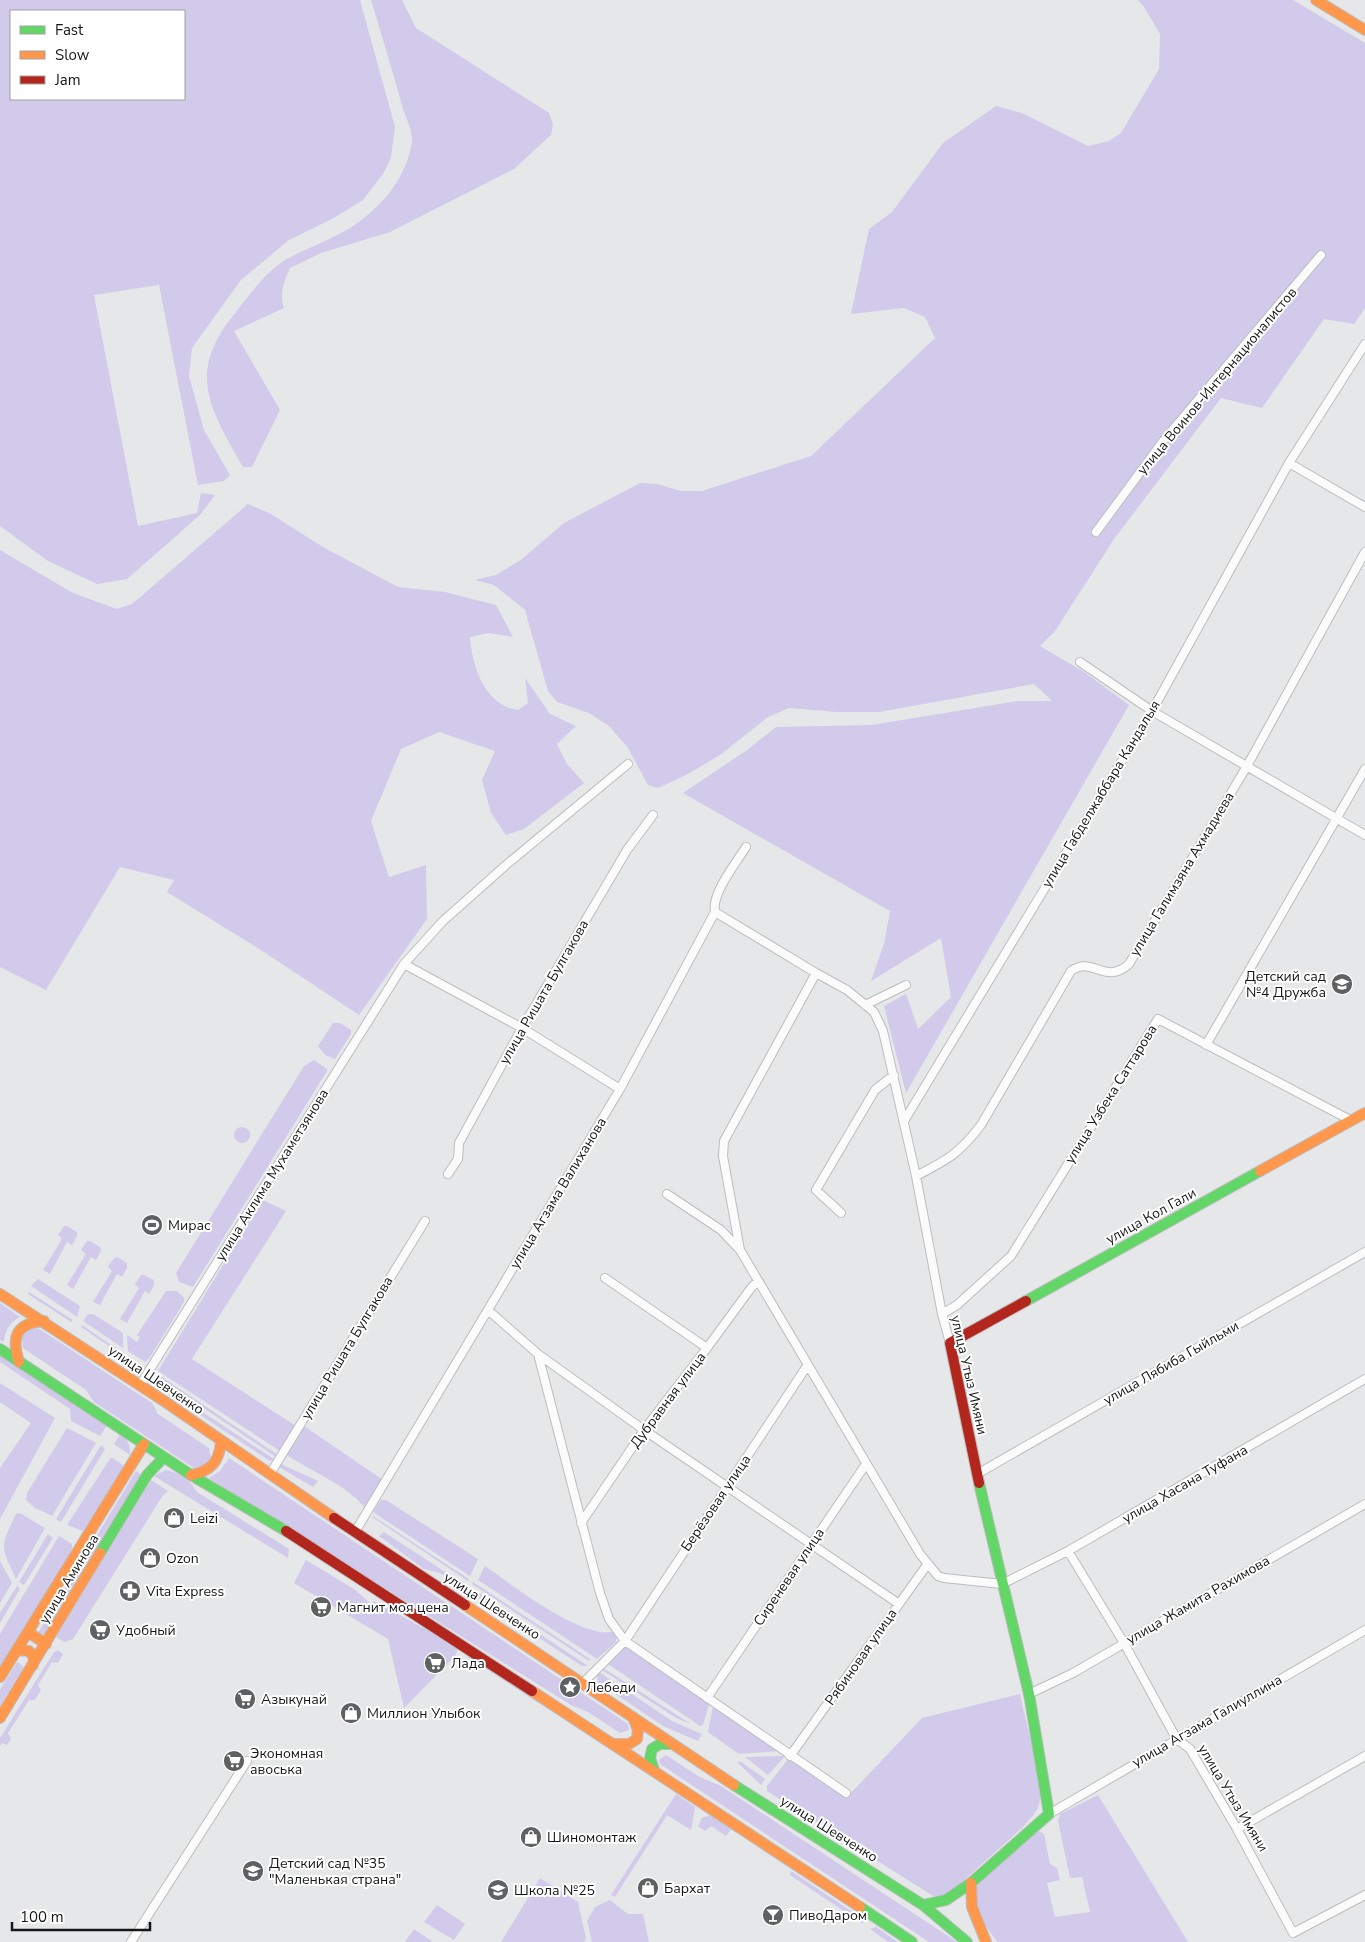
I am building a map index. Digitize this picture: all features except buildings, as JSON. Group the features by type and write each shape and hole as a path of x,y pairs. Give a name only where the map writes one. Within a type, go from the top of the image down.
{"main road":[{"path":"1316,0 1365,30"},
{"name":"улица Кол Гали","path":"950,1343 1365,1113"},
{"name":"улица Шевченко","path":"0,1294 140,1385 354,1532 674,1744 923,1905 967,1942"},
{"path":"19,1362 15,1345 18,1332 28,1323 44,1321"},
{"name":"улица Утыз Имяни","path":"950,1343 977,1474 1029,1694 1049,1814"},
{"path":"0,1349 191,1476 302,1541 613,1743 912,1942"},
{"path":"191,1476 201,1474 214,1466 219,1458 221,1442"},
{"name":"улица Аминова","path":"0,1677 144,1444"},
{"name":"улица Аминова","path":"0,1718 147,1475 164,1457"},
{"path":"28,1632 46,1644"},
{"path":"17,1650 23,1649 29,1652 34,1658 33,1664"},
{"path":"613,1743 626,1746 634,1743 639,1736 639,1726 633,1716"},
{"path":"655,1771 649,1762 649,1753 654,1745 663,1742 674,1744"},
{"path":"923,1905 946,1900 971,1883 1049,1814"},
{"path":"971,1883 969,1898 971,1910 986,1942"}],"street":[{"name":"улица Воинов-Интернационалистов","path":"1096,532 1164,440 1322,255"},
{"name":"улица Габделжаббара Кандалыя","path":"904,1121 1152,711 1289,463 1365,344"},
{"path":"1289,463 1365,508"},
{"name":"улица Галимзяна Ахмадиева","path":"916,1176 946,1160 965,1147 981,1125 1071,971 1085,966 1092,967 1102,973 1112,974 1121,971 1129,964 1247,766 1365,552"},
{"path":"1080,662 1152,711 1365,835"},
{"name":"улица Аклима Мухаметзянова","path":"140,1385 404,964 443,921 492,877 628,764"},
{"path":"1352,1121 1206,1045 1365,769"},
{"name":"улица Ришата Булгакова","path":"448,1174 458,1159 459,1142 522,1028 627,850 653,815"},
{"name":"улица Агзама Валиханова","path":"354,1532 620,1089 715,912 713,904 717,894 746,847"},
{"name":"улица Утыз Имяни","path":"715,912 847,990 874,1012 883,1031 894,1075 916,1176 942,1314 950,1343"},
{"path":"404,964 522,1028 620,1089"},
{"path":"740,1250 723,1156 724,1142 816,973"},
{"path":"865,1005 906,985"},
{"name":"улица Узбека Саттарова","path":"942,1314 957,1305 1011,1256 1158,1019 1206,1045"},
{"path":"841,1213 816,1190 875,1090 894,1075"},
{"path":"667,1194 721,1230 740,1250 807,1366 927,1565 938,1576 944,1578 1002,1584"},
{"name":"улица Ришата Булгакова","path":"270,1474 424,1221"},
{"name":"улица Лябиба Гыйльми","path":"977,1474 1365,1252"},
{"path":"605,1278 708,1348"},
{"name":"Дубравная улица","path":"581,1523 644,1430 708,1348 751,1288 758,1282"},
{"path":"488,1310 538,1354 644,1430 899,1604"},
{"path":"538,1354 581,1523 609,1619 625,1641 846,1793"},
{"name":"Берёзовая улица","path":"583,1683 625,1641 807,1366"},
{"name":"улица Хасана Туфана","path":"1002,1584 1068,1551 1365,1379"},
{"name":"Сиреневая улица","path":"707,1698 866,1464"},
{"name":"улица Жамита Рахимова","path":"1029,1694 1073,1673 1365,1504"},
{"name":"улица Утыз Имяни","path":"1068,1551 1124,1643 1176,1738 1190,1749 1237,1829 1293,1933 1365,1894"},
{"name":"Рябиновая улица","path":"790,1756 927,1565"},
{"name":"улица Агзама Галиуллина","path":"1049,1814 1176,1738 1365,1630"},
{"path":"1237,1829 1365,1756"},
{"path":"131,1942 247,1761"}],"shaded area":[{"path":"0,0 360,0 395,127 391,158 383,174 363,200 332,219 289,240 241,280 192,348 189,376 204,430 230,475 224,481 198,485 159,285 94,295 138,526 197,513 201,493 215,495 200,515 127,579 97,584 48,561 0,526"},
{"path":"371,0 402,0 416,28 549,113 553,125 551,135 514,169 390,232 321,253 290,268 282,293 284,308 234,331 280,410 252,467 243,467 221,426 208,390 207,372 211,353 221,333 252,291 278,265 342,233 382,202 398,180 409,155 412,138"},
{"path":"1138,0 1293,0 1365,43 1365,308 1354,324 1324,319 1262,408 1221,398 1114,539 1055,631 1040,646 1084,672 1129,705 906,1093 884,1006 906,994 918,1029 951,997 941,938 871,981 884,944 890,911 683,793 747,750 776,727 872,725 1018,701 1052,701 1034,684 879,712 837,712 789,708 768,717 720,755 688,774 658,788 648,785 628,748 609,726 589,713 557,702 548,691 525,610 494,585 475,580 496,575 522,559 564,523 640,483 657,484 681,491 702,491 811,456 935,338 925,317 904,308 851,314 869,229 892,212 943,143 996,106 1022,113 1088,146 1109,141 1121,133 1159,69 1160,34"},
{"path":"248,504 271,514 323,547 398,587 445,592 496,605 513,637 489,633 470,637 477,672 482,683 497,701 507,707 518,710 528,703 525,678 550,714 576,726 557,744 567,764 584,783 524,829 506,835 491,813 482,780 495,751 439,732 401,749 371,821 389,877 426,865 427,919 359,1015 264,952 167,892 174,880 120,867 46,990 0,967 0,550 73,593 117,609 132,604"},
{"path":"333,1023 340,1023 351,1030 351,1034 335,1059 325,1055 318,1046"},
{"path":"314,1060 327,1069 327,1071 193,1287 179,1282 176,1273 304,1066"},
{"path":"242,1127 250,1135 242,1143 234,1135"},
{"path":"263,1200 286,1211 192,1359 296,1426 280,1451 158,1371"},
{"path":"64,1226 77,1232 77,1236 72,1245 67,1242 50,1274 43,1270 62,1239 58,1235"},
{"path":"87,1241 100,1247 101,1251 96,1260 91,1257 73,1289 67,1285 86,1254 81,1250"},
{"path":"117,1257 127,1263 127,1268 122,1277 117,1274 100,1305 93,1302 112,1271 108,1267 114,1258"},
{"path":"141,1275 154,1280 154,1285 149,1294 145,1291 127,1323 120,1319 139,1288 135,1284"},
{"path":"38,1279 80,1306 77,1317 31,1286"},
{"path":"166,1291 177,1291 184,1298 184,1302 145,1362 128,1351 127,1335 137,1342 140,1337 137,1335"},
{"path":"29,1292 73,1320 71,1322 28,1294"},
{"path":"0,1303 20,1317 8,1327 4,1342 0,1340"},
{"path":"88,1314 93,1314 123,1333 123,1348 83,1321"},
{"path":"82,1325 123,1353 122,1355 81,1327"},
{"path":"38,1328 152,1403 158,1414 209,1448 211,1458 204,1465 194,1468 94,1402 86,1390 23,1348 22,1337 29,1329"},
{"path":"0,1354 107,1425 100,1436 71,1421 70,1409 0,1362"},
{"path":"159,1375 278,1455 276,1457 158,1377"},
{"path":"0,1383 55,1418 0,1519 0,1468 31,1423 0,1402"},
{"path":"160,1384 274,1459 270,1461 167,1393"},
{"path":"304,1426 383,1480 366,1509 339,1485 285,1454"},
{"path":"67,1428 96,1443 52,1516 35,1508 26,1500 27,1493"},
{"path":"120,1434 128,1443 130,1455 114,1444"},
{"path":"101,1445 105,1449 61,1522 56,1519"},
{"path":"111,1457 124,1466 83,1531 67,1525"},
{"path":"229,1458 628,1724 629,1730 620,1733 588,1712 571,1705 209,1478 220,1471"},
{"path":"281,1464 318,1481 313,1487 279,1467"},
{"path":"166,1470 184,1477 197,1492 289,1549 288,1558 154,1476"},
{"path":"136,1471 142,1475 45,1633 42,1635 38,1633"},
{"path":"151,1480 168,1491 163,1495 73,1639 64,1642 56,1637"},
{"path":"381,1500 386,1500 478,1559 470,1576 373,1512"},
{"path":"20,1513 45,1528 16,1579 7,1559 4,1546 16,1514"},
{"path":"372,1517 469,1579 468,1581"},
{"path":"384,1532 465,1585 461,1587 440,1573 424,1569 379,1536"},
{"path":"48,1534 53,1538 24,1585 19,1582"},
{"path":"59,1536 72,1544 72,1550 0,1666 0,1634"},
{"path":"306,1560 354,1589 371,1604 374,1601 453,1644 458,1649 455,1656 404,1708 388,1639 294,1583"},
{"path":"0,1561 12,1583 0,1603"},
{"path":"485,1566 529,1597 565,1619 582,1627 613,1632 616,1635 616,1642 597,1659 478,1580"},
{"path":"473,1582 590,1659 589,1661 472,1584"},
{"path":"17,1586 20,1589 0,1623 0,1613"},
{"path":"471,1588 588,1666 582,1666 470,1593"},
{"path":"623,1648 629,1648 709,1704 703,1725 700,1726 608,1664"},
{"path":"58,1650 63,1654 58,1663 52,1662 38,1685 41,1690 35,1700 29,1700 8,1733 11,1739 7,1745 2,1743 0,1746 0,1738 54,1652"},
{"path":"470,1655 678,1791 677,1793 468,1657"},
{"path":"17,1662 24,1667 0,1706 0,1690"},
{"path":"603,1668 691,1724 676,1718 602,1670"},
{"path":"599,1672 672,1721 702,1734 698,1741 663,1726 598,1682 597,1675"},
{"path":"1020,1694 1037,1768 1039,1805 1023,1827 950,1893 933,1896 767,1791 767,1786 788,1759 846,1798 922,1718"},
{"path":"713,1706 780,1751 739,1754 708,1732"},
{"path":"666,1755 698,1776 721,1786 957,1942 929,1942 660,1764 659,1760"},
{"path":"785,1756 768,1775 745,1757"},
{"path":"740,1761 765,1779 761,1785 738,1763"},
{"path":"676,1794 695,1807 691,1830 667,1815 615,1897 611,1895"},
{"path":"1098,1795 1188,1942 998,1942 984,1923 977,1909 975,1894 977,1887 994,1867 1036,1830 1044,1834 1050,1864 1057,1868 1060,1880 1047,1883 1055,1917 1090,1912 1082,1877 1070,1878 1058,1821 1060,1814"},
{"path":"710,1815 716,1816 732,1828 726,1836 711,1826 705,1831 698,1826 702,1818"},
{"path":"791,1871 863,1919 863,1924 790,1875"},
{"path":"540,1878 578,1902 586,1938 584,1942 501,1942"},
{"path":"610,1900 628,1914 643,1914 649,1942 592,1942 587,1921 595,1907"},
{"path":"437,1905 465,1924 454,1940 424,1922"},
{"path":"876,1927 898,1942 888,1942 870,1929"},
{"path":"414,1929 433,1942 405,1942"}],"traffic: fast":[{"path":"1026,1301 1260,1171"},
{"path":"0,1349 191,1475 286,1531"},
{"path":"100,1553 147,1475 164,1457"},
{"path":"923,1905 946,1900 971,1883 1049,1814 1029,1694 979,1483"},
{"path":"654,1770 650,1758 652,1749 660,1744 672,1744"},
{"path":"734,1785 923,1905 967,1942"},
{"path":"860,1907 912,1942"}],"traffic: slow":[{"path":"1316,0 1365,30"},
{"path":"1260,1171 1365,1113"},
{"path":"0,1294 164,1401 334,1518"},
{"path":"19,1362 16,1345 18,1333 27,1325 44,1321"},
{"path":"191,1475 204,1471 213,1464 218,1455 221,1442"},
{"path":"0,1677 144,1444"},
{"path":"0,1718 100,1553"},
{"path":"465,1605 734,1785"},
{"path":"28,1632 46,1644"},
{"path":"17,1650 29,1651 34,1657 33,1665"},
{"path":"532,1691 860,1907"},
{"path":"615,1744 629,1744 637,1739 638,1730 633,1717"},
{"path":"971,1883 972,1907 986,1942"}],"traffic: jam":[{"path":"979,1483 950,1343 1026,1301"},
{"path":"334,1518 465,1605"},
{"path":"286,1531 532,1691"}],"place":[{"name":"Детский сад №4 Дружба","path":"1342,984"},
{"name":"Мирас","path":"152,1225"},
{"name":"Leizi","path":"174,1518"},
{"name":"Ozon","path":"150,1558"},
{"name":"Vita Express","path":"130,1591"},
{"name":"Магнит моя цена","path":"321,1607"},
{"name":"Удобный","path":"100,1630"},
{"name":"Лада","path":"435,1663"},
{"name":"Лебеди","path":"570,1687"},
{"name":"Азыкунай","path":"245,1699"},
{"name":"Миллион Улыбок","path":"351,1713"},
{"name":"Экономная авоська","path":"234,1761"},
{"name":"Шиномонтаж","path":"531,1837"},
{"name":"Детский сад №35 \"Маленькая страна\"","path":"253,1871"},
{"name":"Бархат","path":"648,1888"},
{"name":"Школа №25","path":"498,1890"},
{"name":"ПивоДаром","path":"773,1915"}]}
